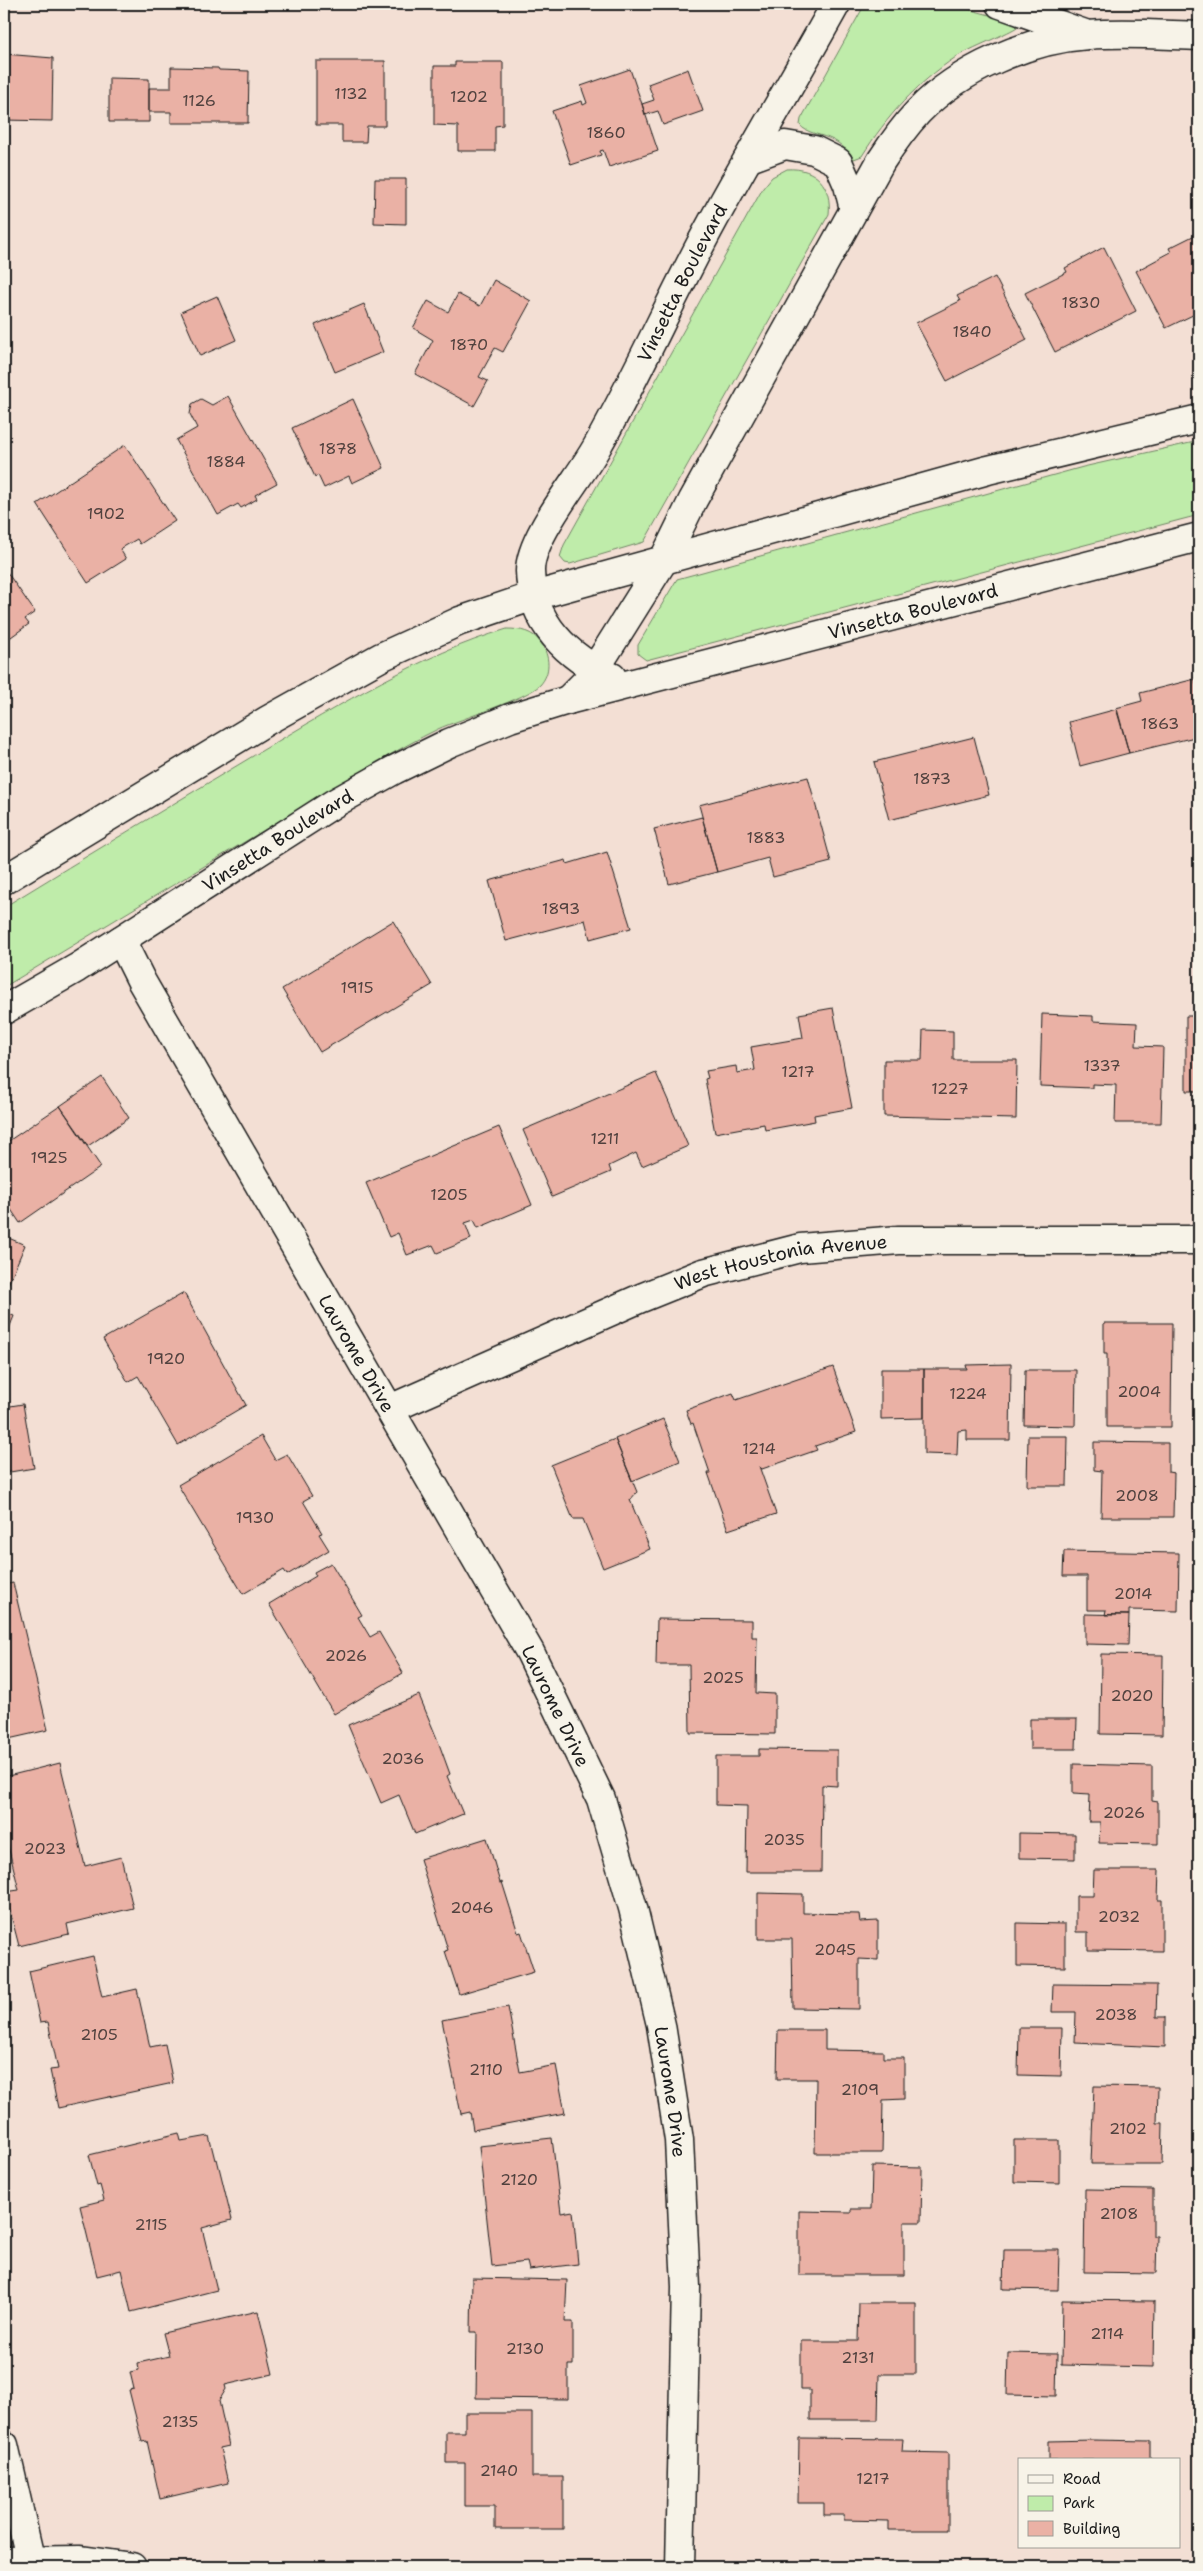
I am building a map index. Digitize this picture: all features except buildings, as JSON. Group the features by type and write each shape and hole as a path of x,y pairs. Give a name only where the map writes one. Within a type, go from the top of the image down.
{"street":[{"name":"Vinsetta Boulevard","path":"628,684 595,670 571,654 554,636 542,619 534,596 530,570 536,544 599,444 713,221 836,4"},
{"name":"Vinsetta Boulevard","path":"1000,4 1088,35"},
{"name":"Vinsetta Boulevard","path":"568,700 589,680 663,561 693,500 881,161 918,112 942,90 1003,55 1036,45 1088,35 1199,36"},
{"path":"750,158 785,145 814,150 838,162 848,186 854,209"},
{"path":"4,880 268,720 381,657 460,621 534,596 988,470 1199,419"},
{"name":"Vinsetta Boulevard","path":"4,1010 121,940 268,844 394,770 448,743 510,718 628,684 1199,537"},
{"name":"Laurome Drive","path":"121,940 147,991 530,1652 601,1800 633,1908 661,2025 679,2140 686,2287 680,2567"},
{"name":"West Houstonia Avenue","path":"390,1409 641,1298 703,1273 800,1248 899,1240 1199,1240"},
{"path":"4,2445 31,2564"},
{"path":"4,2561 31,2564 81,2560 132,2567"}],"green space":[{"path":"865,4 949,4 1012,21 1017,27 956,57 928,78 892,114 862,156 854,159 836,142 806,130 800,125 801,119"},
{"path":"787,169 806,171 820,180 828,195 829,214 644,542 570,564 565,563 560,557 564,545 763,188 772,177"},
{"path":"1199,441 1199,515 646,660 638,654 638,645 677,579 1083,467"},
{"path":"507,629 530,633 538,639 544,648 548,659 548,670 544,680 532,691 438,729 377,762 4,987 4,907 352,698 443,652"}]}
